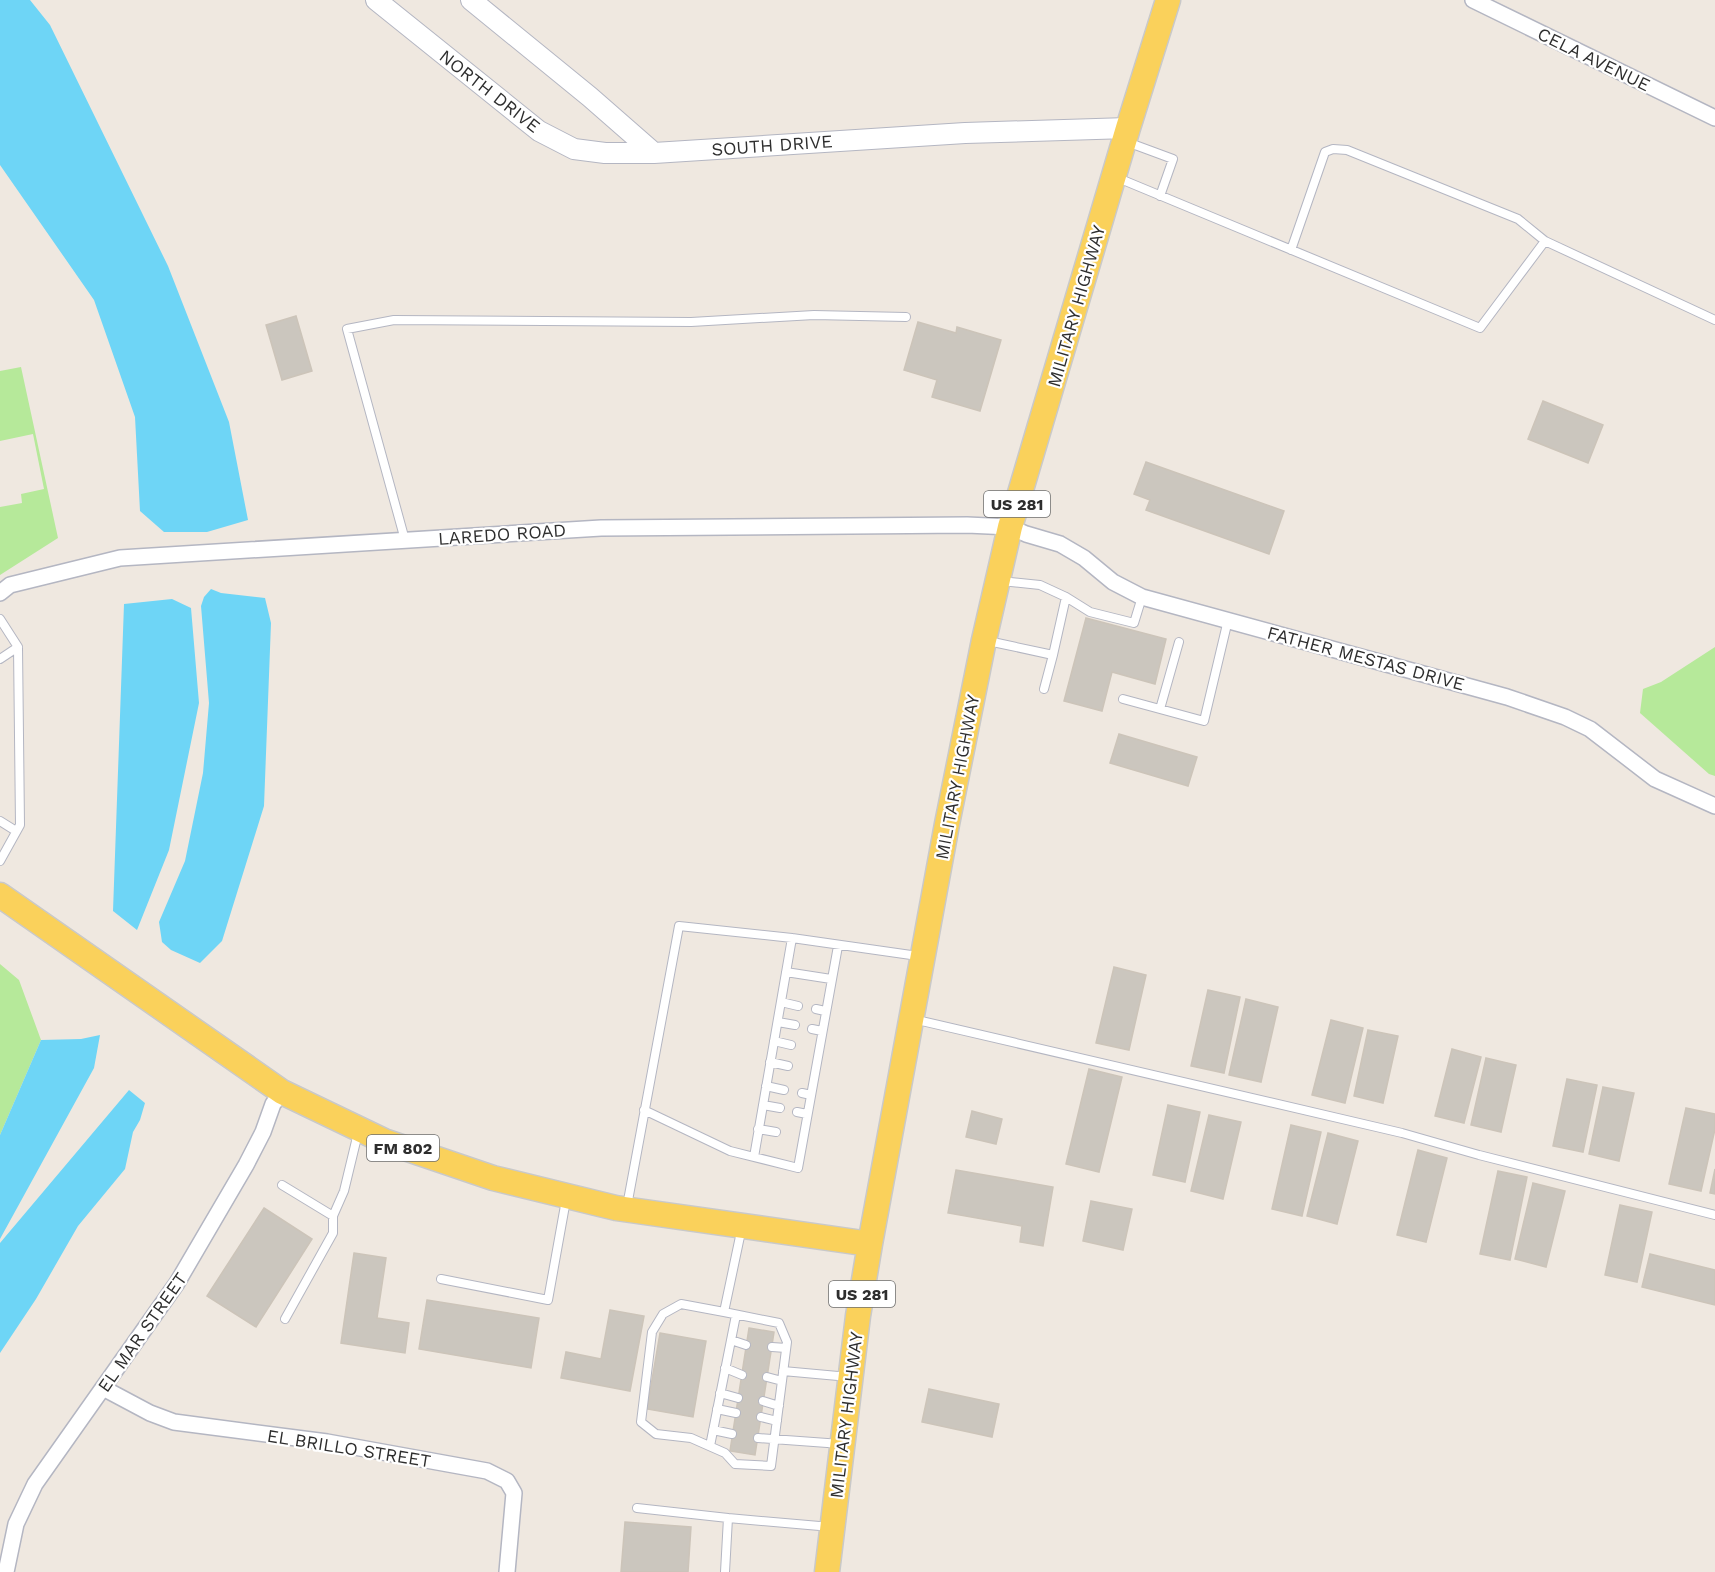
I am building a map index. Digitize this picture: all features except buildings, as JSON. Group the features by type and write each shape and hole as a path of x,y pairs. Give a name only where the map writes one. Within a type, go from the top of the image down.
{"main road":[{"name":"MILITARY HIGHWAY","path":"826,1572 850,1377 870,1244 911,1019 997,580 1010,527 1168,0"},
{"name":"FM 802","path":"0,896 282,1092 384,1141 493,1178 627,1209 870,1244"}],"street":[{"name":"NORTH DRIVE","path":"376,0 539,131 574,149 605,153 654,153"},
{"path":"471,0 590,97 654,153"},
{"name":"CELA AVENUE","path":"1473,0 1715,118"},
{"name":"SOUTH DRIVE","path":"654,153 965,133 1126,135"},
{"name":"LAREDO ROAD","path":"0,593 10,585 120,558 601,528 955,525 1010,527"},
{"name":"FATHER MESTAS DRIVE","path":"1010,527 1060,544 1084,558 1113,582 1142,597 1537,706 1590,729 1655,779 1715,806"},
{"name":"EL MAR STREET","path":"6,1572 16,1524 35,1484 177,1283 246,1165 263,1132 273,1104 282,1092"},
{"name":"EL BRILLO STREET","path":"103,1388 150,1413 174,1422 327,1442 456,1465 496,1475 507,1481 513,1493 507,1572"}],"lane":[{"path":"1126,135 1173,159 1160,196"},
{"path":"1291,250 1325,152 1333,148 1347,150 1518,219 1545,241 1715,320"},
{"path":"1114,177 1480,328 1545,241"},
{"path":"405,540 347,329 394,320 691,322 814,315 906,317"},
{"path":"997,580 1040,585 1090,612 1134,623 1142,597"},
{"path":"1044,689 1066,597"},
{"path":"0,619 18,647 20,825 0,861"},
{"path":"1123,699 1204,721 1228,621"},
{"path":"984,640 1053,655"},
{"path":"1160,709 1179,642"},
{"path":"0,659 18,647"},
{"path":"0,821 16,831"},
{"path":"627,1209 679,926 792,938 923,957"},
{"path":"754,1157 792,938"},
{"path":"644,1110 730,1151 798,1168 799,1137 811,1095 814,1050 822,1031 838,946"},
{"path":"786,972 831,979"},
{"path":"781,1002 798,1006"},
{"path":"816,1009 825,1011"},
{"path":"911,1019 1402,1133 1715,1215"},
{"path":"778,1022 795,1025"},
{"path":"812,1029 822,1031"},
{"path":"774,1041 791,1045"},
{"path":"770,1062 788,1066"},
{"path":"766,1086 784,1090"},
{"path":"802,1094 811,1095"},
{"path":"763,1104 780,1108"},
{"path":"797,1112 807,1114"},
{"path":"285,1319 333,1233 333,1216 344,1191 359,1129"},
{"path":"759,1129 776,1132"},
{"path":"282,1185 333,1216"},
{"path":"441,1280 549,1300 566,1195"},
{"path":"724,1312 742,1226"},
{"path":"681,1304 736,1315 779,1323 787,1342 771,1466 735,1464 725,1453 710,1446 691,1438 656,1434 641,1422 652,1332 663,1314 681,1304"},
{"path":"710,1446 736,1315"},
{"path":"731,1340 746,1345"},
{"path":"772,1347 786,1348"},
{"path":"725,1368 742,1375"},
{"path":"783,1371 850,1377"},
{"path":"767,1377 782,1381"},
{"path":"720,1393 738,1398"},
{"path":"763,1401 779,1406"},
{"path":"717,1409 735,1413"},
{"path":"761,1418 777,1421"},
{"path":"713,1430 732,1434"},
{"path":"758,1438 842,1444"},
{"path":"637,1508 832,1527"},
{"path":"725,1572 728,1518"}],"green space":[{"path":"21,367 58,538 0,575 0,507 22,503 21,494 44,489 33,434 0,441 0,371"},
{"path":"1715,647 1715,776 1709,774 1640,713 1643,689 1661,682"},
{"path":"0,964 19,980 41,1040 0,1135"}],"water":[{"path":"0,0 30,0 50,25 168,266 229,422 248,520 207,532 164,532 140,511 135,417 94,300 0,165"},
{"path":"211,589 221,593 265,598 271,623 264,806 222,941 200,963 171,950 162,942 159,922 185,861 203,773 209,703 201,606 204,597"},
{"path":"172,599 191,608 199,703 169,850 137,930 113,911 124,604"},
{"path":"100,1035 94,1068 0,1239 0,1135 41,1040 81,1039"},
{"path":"129,1090 145,1103 140,1120 133,1132 125,1169 78,1226 36,1299 0,1353 0,1243"}]}
